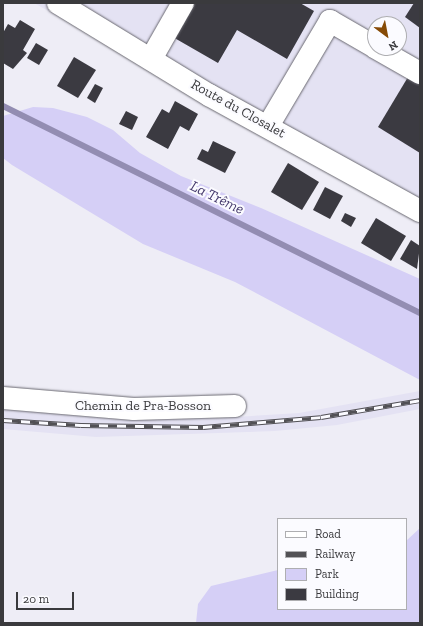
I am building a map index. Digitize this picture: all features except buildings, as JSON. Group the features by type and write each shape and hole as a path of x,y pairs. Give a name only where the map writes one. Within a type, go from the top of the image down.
{"street":[{"name":"Route du Closalet","path":"58,3 151,59 420,211"},
{"path":"151,59 183,3"},
{"path":"268,126 330,21 367,43"},
{"path":"390,56 420,73"},
{"name":"Chemin de Pra-Bosson","path":"3,398 134,409 235,406"}],"shaded area":[{"path":"34,3 420,3 420,220"},
{"path":"420,391 420,409 337,425 275,431 96,437 3,429 3,406 132,418 235,417 299,413"}],"green space":[{"path":"33,107 53,108 87,117 113,130 140,153 181,176 261,208 420,279 420,380 235,282 143,244 12,165 3,158 3,116"},
{"path":"420,528 420,623 196,623 198,604 211,586 277,570 277,610 407,610 407,540"}],"waterway":[{"name":"La Trême","path":"3,106 420,313"}],"railway":[{"path":"3,420 81,425 203,427 321,417 420,400"}]}
